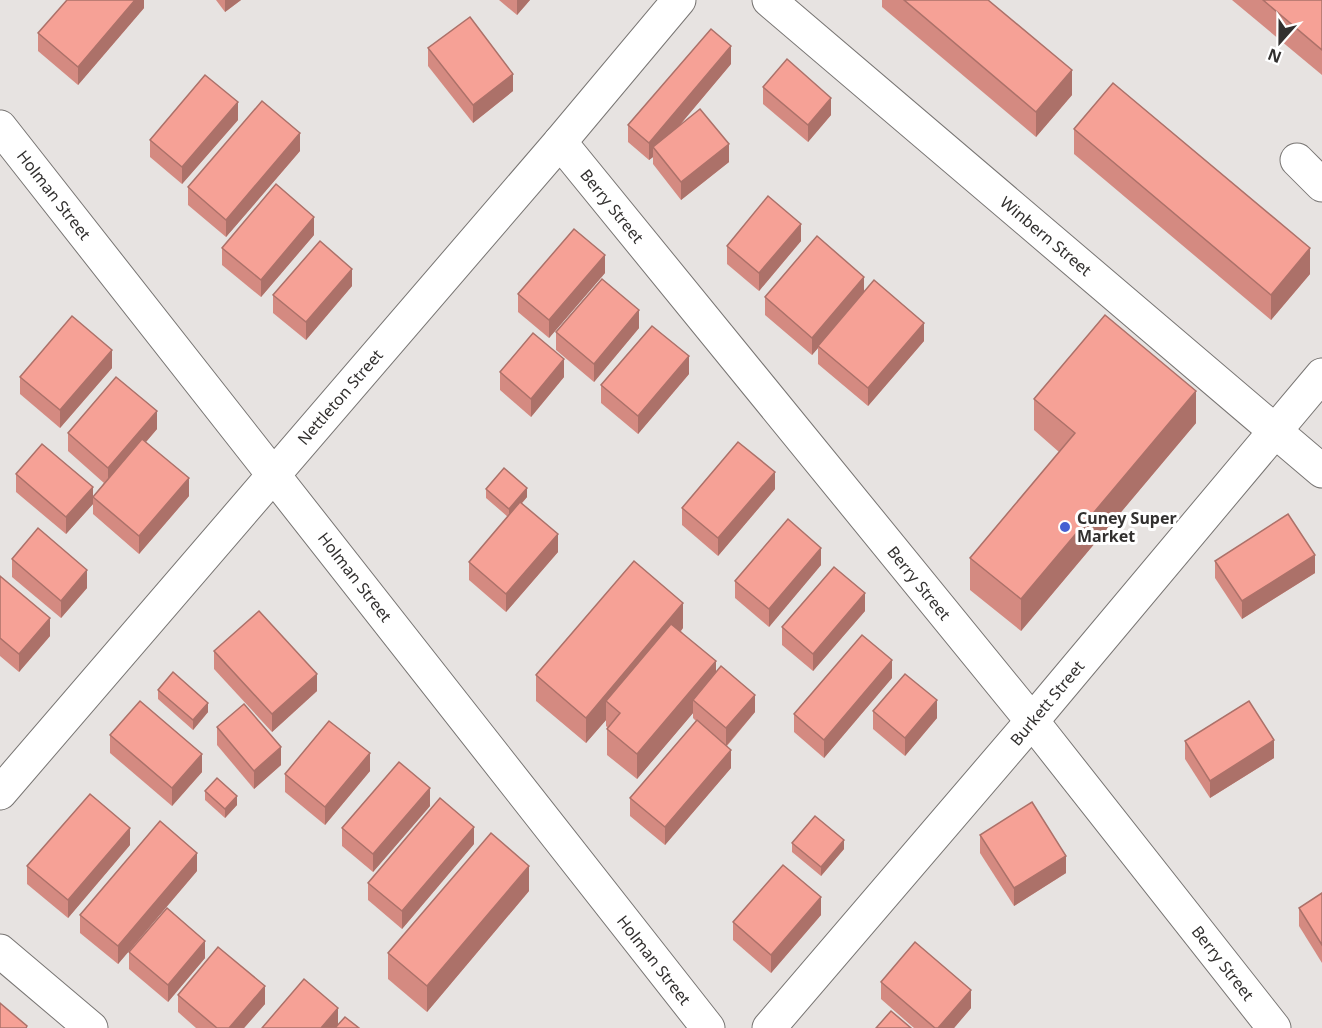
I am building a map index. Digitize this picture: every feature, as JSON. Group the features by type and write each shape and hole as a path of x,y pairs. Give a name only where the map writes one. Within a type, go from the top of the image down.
{"street":[{"name":"Nettleton Street","path":"0,793 560,142 679,0"},
{"name":"Winbern Street","path":"769,0 1322,471"},
{"name":"Holman Street","path":"0,127 708,1028"},
{"name":"Berry Street","path":"560,142 1032,721 1274,1028"},
{"path":"1297,160 1322,185"},
{"name":"Burkett Street","path":"769,1028 1032,721 1322,375"},
{"path":"0,951 91,1028"}],"building":[{"path":"67,0 135,0 78,67 38,33"},
{"path":"904,0 988,0 1072,70 1036,112"},
{"path":"1263,0 1322,0 1322,50"},
{"path":"470,17 513,74 473,105 428,48"},
{"path":"711,29 731,46 649,143 628,125"},
{"path":"787,59 831,98 808,125 763,87"},
{"path":"205,75 238,102 182,167 150,140"},
{"path":"1113,83 1310,248 1271,295 1074,129"},
{"path":"262,101 300,133 226,220 188,187"},
{"path":"700,109 729,144 681,182 653,147"},
{"path":"276,184 314,217 261,280 222,248"},
{"path":"768,196 801,224 759,273 727,246"},
{"path":"574,229 605,255 549,320 518,294"},
{"path":"817,236 864,277 812,338 765,297"},
{"path":"320,241 352,269 306,322 273,295"},
{"path":"602,279 639,310 594,364 556,332"},
{"path":"874,280 924,323 868,388 818,346"},
{"name":"Cuney Super Market","path":"1105,315 1196,391 1021,599 970,558 1075,433 1034,399"},
{"path":"72,316 112,350 60,410 20,377"},
{"path":"652,326 689,356 638,416 601,385"},
{"path":"533,333 564,359 531,399 500,372"},
{"path":"116,377 157,411 108,468 68,433"},
{"path":"142,439 189,478 139,536 93,497"},
{"path":"738,442 775,472 718,538 682,508"},
{"path":"42,444 93,487 66,517 16,474"},
{"path":"504,468 527,488 509,509 486,489"},
{"path":"520,502 558,534 506,594 469,562"},
{"path":"1288,514 1315,555 1242,601 1215,561"},
{"path":"788,519 821,548 769,609 735,581"},
{"path":"38,528 87,570 61,601 12,559"},
{"path":"634,561 683,603 586,718 536,675"},
{"path":"834,567 865,593 813,654 782,627"},
{"path":"0,576 50,618 19,654 0,638"},
{"path":"259,611 317,674 272,714 214,651"},
{"path":"671,624 716,661 637,754 607,729 620,713 606,701"},
{"path":"862,635 892,660 824,740 794,714"},
{"path":"721,666 755,695 726,728 693,700"},
{"path":"173,672 208,703 193,720 158,690"},
{"path":"905,674 937,700 905,738 873,711"},
{"path":"140,701 202,754 172,788 110,735"},
{"path":"1249,701 1274,740 1210,781 1185,741"},
{"path":"244,704 281,747 254,771 217,727"},
{"path":"697,720 731,750 665,827 630,798"},
{"path":"329,721 370,753 325,807 285,774"},
{"path":"399,762 430,788 373,854 342,828"},
{"path":"217,778 237,796 225,809 205,791"},
{"path":"90,794 130,828 68,900 27,866"},
{"path":"440,798 474,827 402,911 368,883"},
{"path":"1032,802 1066,856 1014,888 980,835"},
{"path":"815,816 844,840 821,867 792,843"},
{"path":"160,821 197,853 118,946 80,915"},
{"path":"491,833 529,866 427,986 388,953"},
{"path":"783,865 821,897 771,955 733,922"},
{"path":"1322,893 1322,945 1299,908"},
{"path":"167,908 205,941 168,985 129,952"},
{"path":"915,942 971,990 938,1028 935,1028 881,982"},
{"path":"218,947 265,986 229,1028 217,1028 178,995"},
{"path":"304,979 338,1008 321,1028 262,1028"},
{"path":"0,1003 27,1026 26,1028 0,1028"},
{"path":"891,1011 911,1028 876,1028"},
{"path":"345,1017 359,1028 335,1028"}],"place":[{"name":"Cuney Super Market","path":"1065,527"}]}
